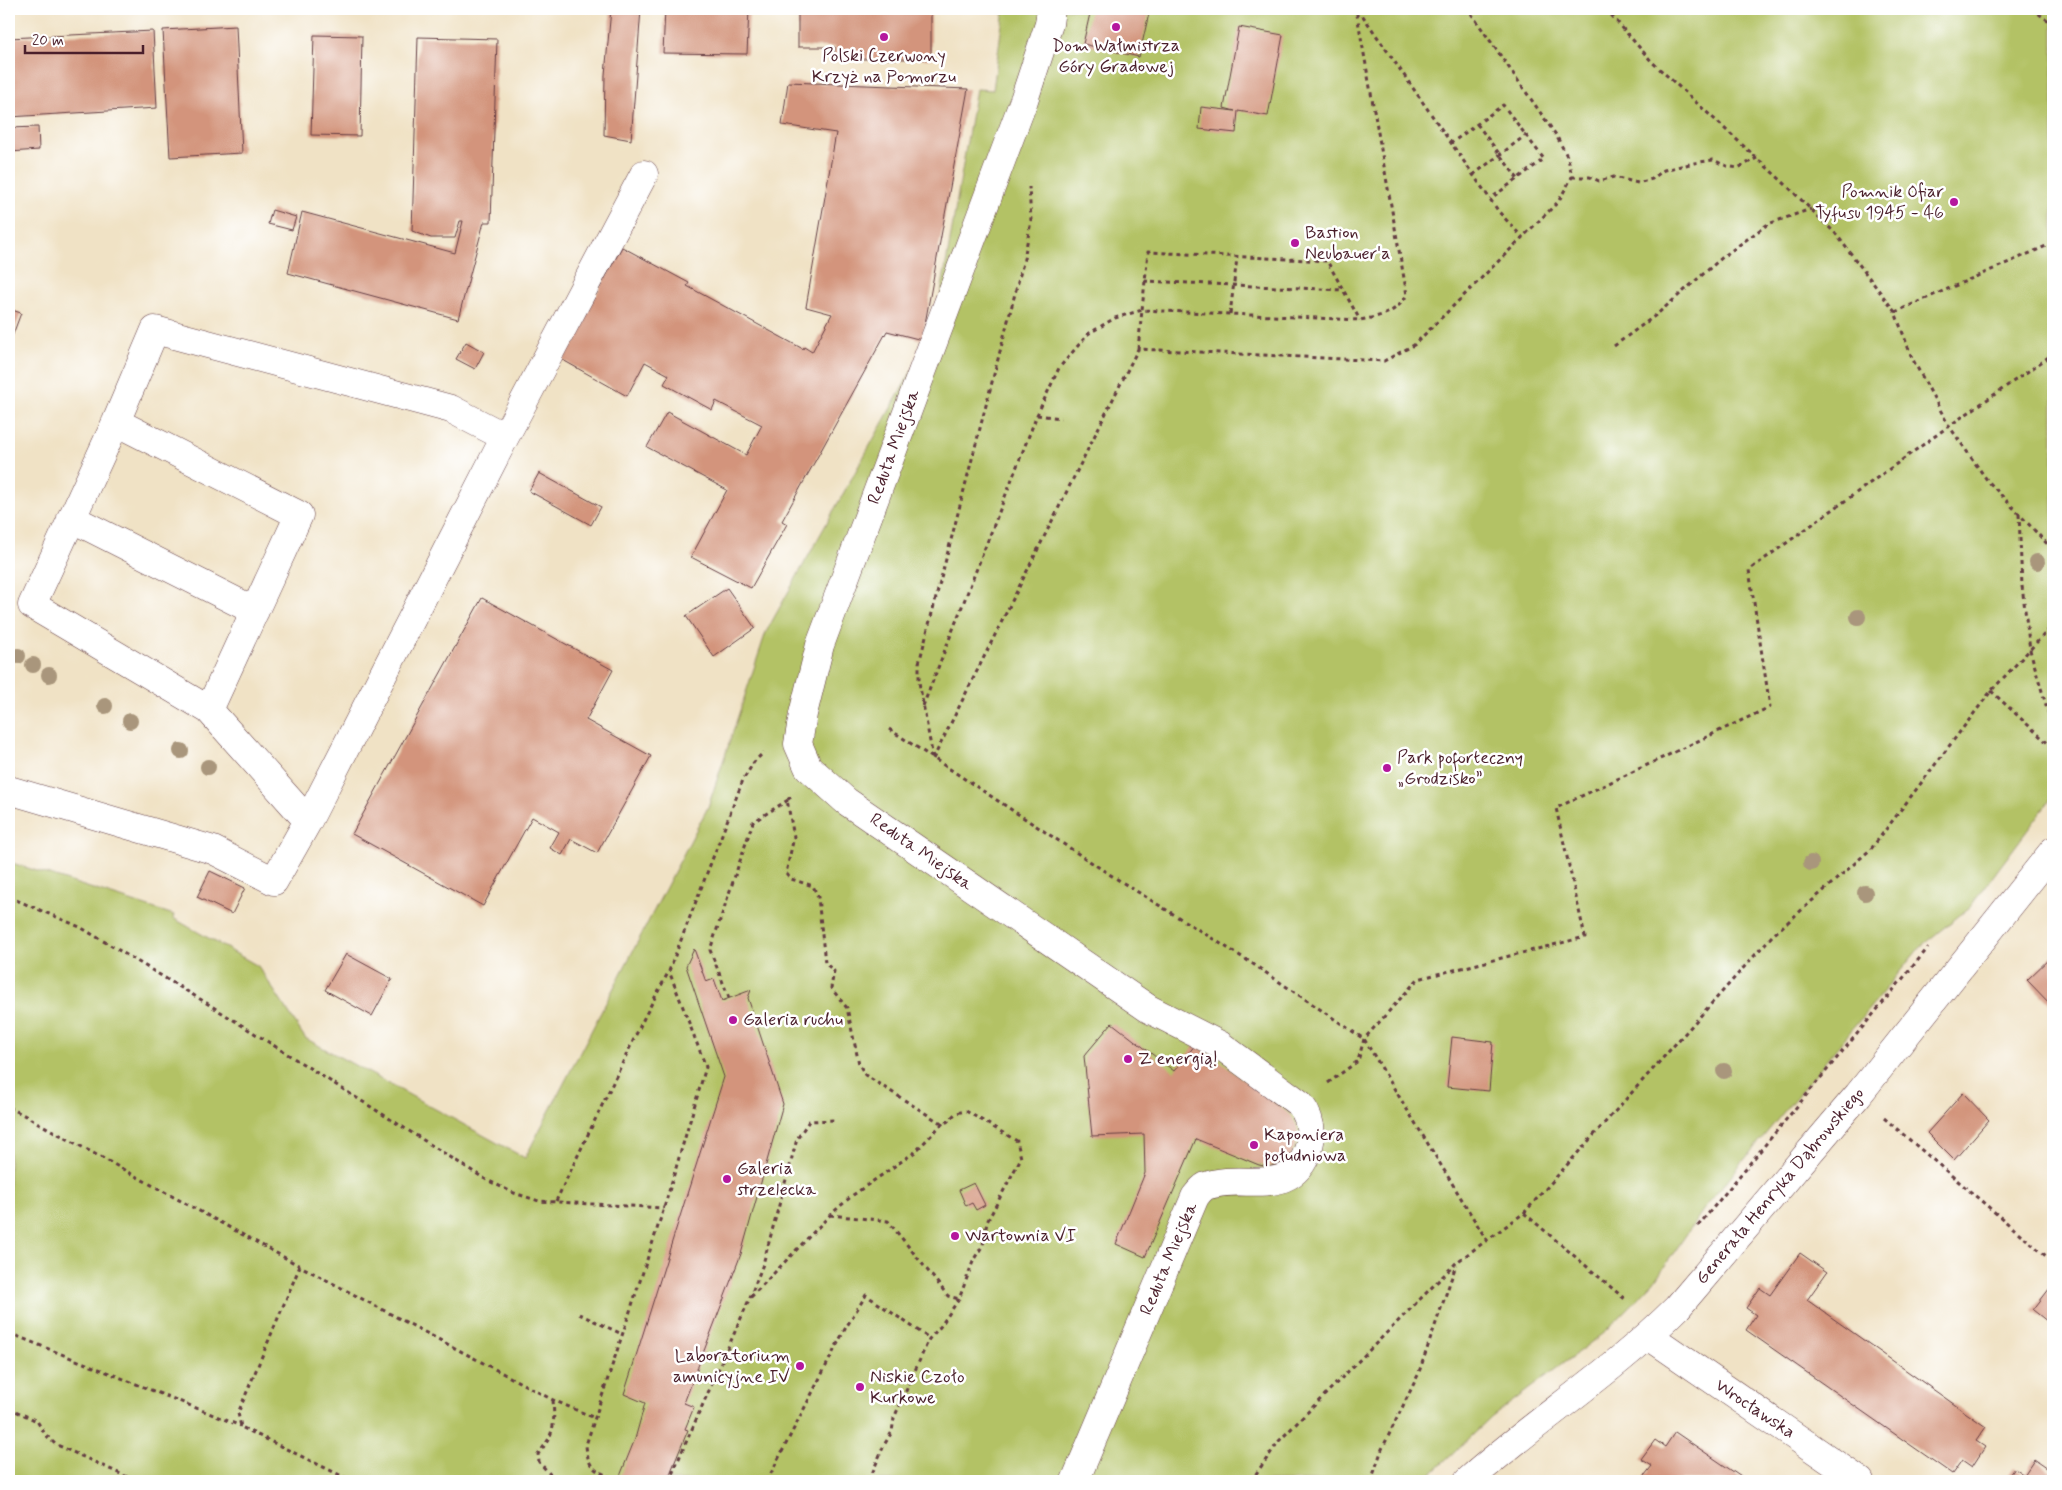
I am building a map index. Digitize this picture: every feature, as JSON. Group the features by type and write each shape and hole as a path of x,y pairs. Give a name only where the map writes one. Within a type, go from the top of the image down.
{"street":[{"name":"Reduta Miejska","path":"1052,9 1049,24 1024,100 820,645 803,714 798,744 808,766 846,801 1150,1009 1220,1045 1300,1104 1310,1124 1309,1144 1305,1158 1296,1170 1286,1177 1268,1182 1225,1183 1204,1187 1195,1197 1074,1481"},
{"path":"9,790 213,850 274,881 308,821 505,437 644,174"},
{"path":"308,821 209,710 32,605 116,422 155,330 451,409 505,437"},
{"path":"116,422 299,514 209,710"},
{"path":"71,518 255,611"},
{"name":"Generała Henryka Dąbrowskiego","path":"1468,1481 1496,1456 1649,1336 1677,1308 1858,1095 2053,851"},
{"name":"Wrocławska","path":"1649,1336 1860,1481"}],"path":[{"path":"1357,9 1450,144 1490,199 1523,238"},
{"path":"923,706 1038,415 1059,368 1088,334 1115,318 1142,310 1360,320 1380,316 1400,306 1407,295 1357,9"},
{"path":"1138,349 1384,361 1414,345 1558,202 1572,177 1568,158 1556,135 1468,9"},
{"path":"1606,9 1652,62 1757,158 1836,234 1895,312 1912,358 1949,426 1987,480 2053,550"},
{"path":"2032,9 2053,24"},
{"path":"1450,144 1503,105 1544,159 1490,199"},
{"path":"1477,124 1518,179"},
{"path":"1473,175 1526,135"},
{"path":"1572,177 1590,177 1599,181 1614,177 1638,183 1652,179 1664,170 1686,165 1713,160 1738,168 1757,158"},
{"path":"933,759 919,682 919,663 1024,260 1031,221 1029,184"},
{"path":"1614,346 1656,315 1724,256 1768,224 1811,209"},
{"path":"1895,312 2053,243"},
{"path":"933,759 1138,349 1148,252 1237,258 1327,261 1360,320"},
{"path":"1230,314 1237,258"},
{"path":"1144,281 1344,290"},
{"path":"1358,1061 1364,1039 1418,979 1585,937 1556,808 1770,707 1749,570 1949,426 2053,354"},
{"path":"1038,415 1061,418"},
{"path":"2019,514 2022,586 2030,650 2053,729"},
{"path":"1251,1481 1279,1441 1457,1262 1524,1213 1772,936 1871,849 1991,691 2053,626"},
{"path":"1991,691 2053,748"},
{"path":"889,729 1109,874 1250,962 1364,1039 1486,1239"},
{"path":"556,1201 645,1016 669,972 743,780 762,753"},
{"path":"794,795 787,800 794,837 786,873 791,879 813,886 818,896 825,963 834,971 830,988 847,1008 859,1064 866,1075 939,1122 944,1122"},
{"path":"729,998 710,950 753,822"},
{"path":"9,897 80,928 205,1002 485,1179 514,1193 539,1200 664,1208"},
{"path":"619,1481 591,1467 587,1461 586,1445 664,1208 706,1067 669,972"},
{"path":"9,1107 300,1266 553,1400 595,1418"},
{"path":"749,1300 830,1215 853,1195 915,1152 944,1122 947,1122 956,1113 966,1111 1017,1142 1021,1158 988,1222 983,1245 974,1259 959,1299 940,1327 929,1339 894,1418 892,1432 884,1445 870,1481"},
{"path":"1880,1114 2053,1262"},
{"path":"669,1481 763,1264 796,1139 809,1121 836,1120"},
{"path":"1524,1213 1626,1300"},
{"path":"830,1215 888,1221 948,1296 959,1299"},
{"path":"1371,1481 1382,1449 1418,1375 1457,1262"},
{"path":"242,1427 238,1413 300,1266"},
{"path":"767,1481 844,1329 866,1295 929,1339"},
{"path":"579,1314 622,1334"},
{"path":"9,1333 242,1427 352,1481"},
{"path":"553,1400 555,1420 550,1440 538,1454 539,1462 556,1481"},
{"path":"9,1408 37,1421 45,1434 55,1444 136,1481"}],"green space":[{"name":"Park poforteczny „Grodzisko”","path":"1004,9 2053,9 2053,796 1970,907 1921,946 1706,1206 1653,1283 1606,1331 1492,1417 1424,1481 9,1481 9,862 174,915 173,918 258,966 305,1038 525,1158 708,807 766,632 926,345 941,293 976,89 993,90"}],"building":[{"path":"611,9 641,9 631,140 604,135 605,75"},
{"path":"665,9 749,9 747,54 663,53"},
{"path":"798,9 931,9 931,59 834,59 835,47 798,47"},
{"name":"Dom Wałmistrza Góry Gradowej","path":"1091,9 1150,9 1139,57 1083,44"},
{"path":"236,26 242,153 170,157 163,30"},
{"path":"1239,27 1283,35 1268,116 1238,111 1236,133 1199,129 1201,107 1235,111 1224,108"},
{"path":"153,31 157,108 9,117 9,38"},
{"path":"314,35 362,36 360,136 311,135"},
{"path":"418,37 497,39 491,222 484,222 458,319 288,273 302,212 455,253 463,221 460,221 455,238 431,238 412,231"},
{"path":"788,82 968,89 922,340 887,331 782,521 787,524 751,588 691,557 727,490 647,447 667,412 746,455 762,425 716,401 712,410 664,384 669,375 645,362 627,396 561,359 622,247 689,283 687,286 803,349 804,347 812,352 832,314 806,307 836,133 782,125"},
{"path":"38,127 39,150 9,152 9,128"},
{"path":"272,210 296,217 292,230 268,224"},
{"path":"9,309 21,313 9,345"},
{"path":"466,342 484,352 475,369 456,359"},
{"path":"539,473 601,507 591,525 529,491"},
{"path":"727,588 755,628 714,657 686,616"},
{"path":"482,598 613,670 586,720 651,756 597,853 571,839 562,855 550,848 559,832 532,817 483,906 352,834"},
{"path":"210,871 245,888 232,914 197,897"},
{"name":"Galeria strzelecka","path":"694,949 706,982 714,979 722,1001 751,990 748,998 783,1104 741,1254 684,1403 694,1407 685,1429 688,1430 667,1481 618,1481 635,1439 645,1403 624,1394 724,1077 686,966"},
{"path":"346,954 392,979 372,1016 325,990"},
{"path":"2053,955 2053,1007 2027,980"},
{"name":"Kaponiera południowa","path":"1112,1023 1174,1071 1196,1044 1291,1115 1297,1126 1299,1139 1288,1160 1269,1167 1259,1165 1196,1139 1145,1257 1116,1244 1145,1173 1144,1134 1092,1136 1084,1056"},
{"path":"1452,1037 1493,1042 1489,1091 1447,1087"},
{"path":"1963,1093 1989,1120 1954,1160 1927,1133"},
{"path":"974,1183 985,1205 976,1210 972,1203 966,1206 959,1190"},
{"path":"1800,1253 1827,1272 1807,1300 1986,1427 1976,1441 1985,1447 1972,1467 1962,1460 1952,1474 1746,1330 1756,1315 1746,1308 1760,1288 1770,1295"},
{"path":"2053,1284 2053,1326 2033,1310"},
{"path":"1675,1432 1747,1481 1641,1480 1652,1466 1641,1459 1655,1440 1665,1447"},
{"path":"2034,1460 2053,1473 2053,1481 2005,1481 2014,1468 2024,1475"}],"place":[{"name":"Dom Wałmistrza Góry Gradowej","path":"1116,27"},
{"name":"Polski Czerwony Krzyż na Pomorzu","path":"884,37"},
{"name":"Pomnik Ofiar Tyfusu 1945 - 46","path":"1954,202"},
{"name":"Bastion Neubauer'a","path":"1295,243"},
{"name":"Park poforteczny „Grodzisko”","path":"1387,768"},
{"name":"Galeria ruchu","path":"733,1020"},
{"name":"Z energią!","path":"1128,1059"},
{"name":"Kaponiera południowa","path":"1254,1145"},
{"name":"Galeria strzelecka","path":"727,1179"},
{"name":"Wartownia VI","path":"955,1236"},
{"name":"Laboratorium amunicyjne IV","path":"800,1366"},
{"name":"Niskie Czoło Kurkowe","path":"860,1387"}]}
